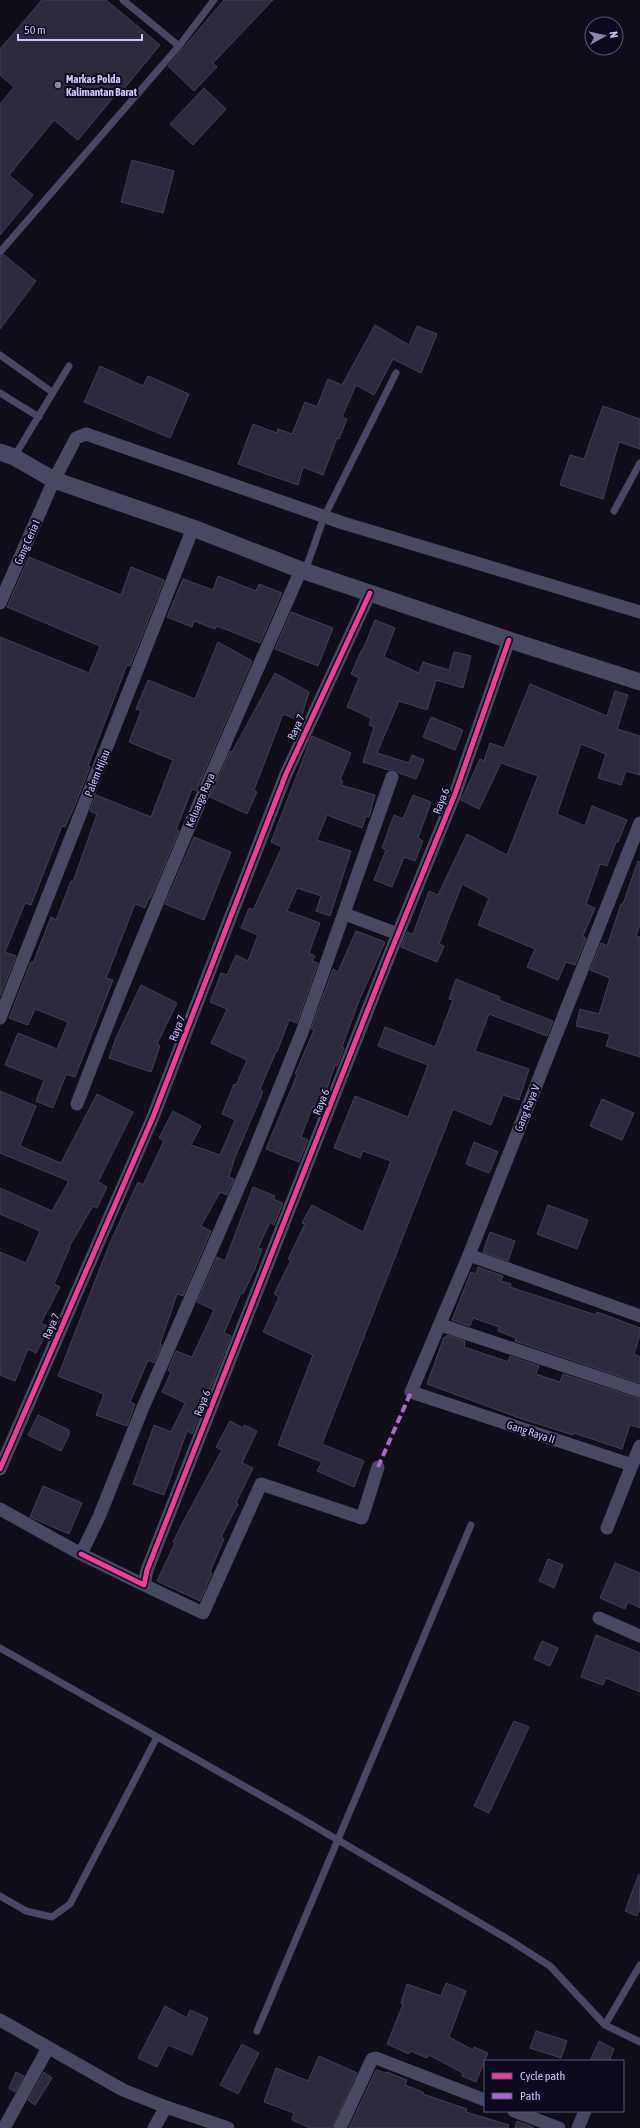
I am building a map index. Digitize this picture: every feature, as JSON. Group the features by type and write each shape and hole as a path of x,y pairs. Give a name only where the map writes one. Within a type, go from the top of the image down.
{"street":[{"name":"Gang Ceria I","path":"0,603 54,480 76,438 86,434 322,522 640,612"},
{"path":"7,455 54,480 194,528 370,594 640,682"},
{"name":"Palem Hijau","path":"0,1018 194,528"},
{"name":"Keluarga Raya","path":"77,1104 104,1033 198,804 304,568"},
{"name":"Raya 7","path":"0,1470 153,1117 286,774 370,594"},
{"name":"Raya 6","path":"144,1585 147,1570 398,934 455,794 509,640"},
{"path":"81,1554 99,1517 141,1412 248,1166 302,1032 345,914 392,777"},
{"name":"Gang Raya V","path":"411,1392 441,1326 640,822"},
{"path":"345,914 398,934"},
{"path":"469,1255 640,1316"},
{"path":"441,1326 640,1391"},
{"name":"Gang Raya II","path":"411,1392 632,1465"},
{"path":"606,1528 640,1446"},
{"path":"0,1509 81,1554 203,1613 261,1484 362,1518 378,1467"},
{"path":"599,1618 640,1636"},
{"path":"0,2020 123,2090 166,2107 228,2128"},
{"path":"4,2128 48,2048"},
{"path":"340,2128 372,2059 376,2058 484,2100"},
{"path":"154,2128 166,2107"},
{"path":"517,2112 559,2128"},
{"path":"578,2128 585,2112"}],"lane":[{"path":"123,0 179,46"},
{"path":"0,252 179,46 214,0"},
{"path":"0,355 52,392"},
{"path":"7,455 39,417 52,392 69,366"},
{"path":"304,568 322,522 396,373"},
{"path":"0,393 39,417"},
{"path":"614,512 640,463"},
{"path":"257,2031 471,1525"},
{"path":"0,1648 157,1736 511,1941 550,1966 605,2025 640,2042"},
{"path":"0,1896 26,1911 52,1917 70,1904 157,1736"},
{"path":"605,2025 640,1965"}],"building":[{"path":"42,0 106,0 160,45 123,90 121,88 78,140 54,120 9,175 33,195 0,235 0,104 14,87 0,75 0,49"},
{"path":"224,0 273,0 213,63 217,67 194,91 168,66"},
{"path":"204,88 226,109 193,145 170,124"},
{"path":"132,160 174,171 163,213 121,202"},
{"path":"4,255 36,281 0,329 0,257"},
{"path":"375,325 409,345 417,326 437,334 421,373 393,359 374,395 356,385 342,417 347,419 339,439 337,438 323,475 303,467 298,485 238,464 253,424 277,433 278,429 292,434 305,402 317,407 328,379 342,385"},
{"path":"100,366 143,386 148,376 189,394 170,438 84,402"},
{"path":"603,406 640,419 640,449 619,442 603,499 560,485 570,455 584,459"},
{"path":"29,557 121,595 131,567 164,580 130,666 127,665 88,766 90,767 75,805 65,827 62,826 31,905 25,903 5,952 16,956 0,996 0,637 89,673 100,646 7,607"},
{"path":"218,576 256,591 259,584 282,593 260,643 217,626 215,629 194,621 192,627 167,617 183,579 213,590"},
{"path":"291,612 333,628 318,666 275,649"},
{"path":"375,620 395,628 384,657 419,673 423,662 449,670 454,652 471,656 463,688 436,680 427,710 399,701 377,753 409,763 412,755 424,760 416,779 399,773 394,769 389,770 363,762 374,727 369,725 371,718 347,707 359,678 351,674 362,649 363,650"},
{"path":"218,642 252,661 196,791 192,789 176,830 179,831 150,899 149,898 145,908 135,904 106,978 113,980 75,1077 66,1074 53,1108 36,1101 44,1080 5,1065 18,1033 57,1049 68,1022 35,1009 28,1025 9,1018 51,917 56,920 71,881 73,882 97,814 90,811 96,795 151,817 173,760 129,742 141,711 136,709 148,680 195,699"},
{"path":"275,673 309,692 300,721 283,714 254,790 257,792 247,814 210,797 230,751 232,752"},
{"path":"530,684 607,716 615,691 628,695 617,729 640,736 640,775 626,771 621,785 598,778 606,754 581,744 557,814 585,826 592,806 627,820 618,842 616,842 607,866 600,864 586,904 595,908 583,936 586,938 575,965 566,962 558,980 527,967 535,949 478,925 489,898 462,884 439,944 444,946 437,962 401,947 407,932 413,934 429,891 438,895 467,834 507,855 538,776 501,763 479,809 461,800 480,759 484,761 490,743 504,748"},
{"path":"431,717 463,730 455,750 423,737"},
{"path":"312,736 351,753 340,780 343,781 341,785 375,795 369,817 366,816 362,828 327,815 317,840 351,851 330,916 316,911 321,896 297,888 287,911 320,923 309,953 315,956 312,961 318,963 297,1023 289,1020 277,1052 260,1089 263,1091 234,1160 229,1177 234,1179 227,1195 220,1192 201,1226 211,1231 183,1296 177,1294 160,1344 162,1345 154,1363 148,1360 130,1402 135,1404 127,1426 96,1415 104,1394 58,1376 109,1245 138,1182 143,1185 164,1141 159,1138 173,1111 201,1126 191,1145 220,1155 235,1120 222,1114 234,1084 236,1085 247,1060 211,1043 227,1009 210,1002 221,973 227,975 236,955 248,961 258,935 241,928 249,908 253,910 282,847 271,842"},
{"path":"413,795 431,802 418,838 423,841 415,861 404,857 392,887 374,880 386,850 382,848 394,815 403,819"},
{"path":"194,837 231,852 204,920 165,904"},
{"path":"638,861 640,862 640,924 636,936 640,937 640,1057 606,1046 610,1034 576,1026 580,1009 599,1014 610,978 590,970 601,943 607,946 621,904 623,904"},
{"path":"356,931 385,942 359,1001 342,1047 344,1048 337,1066 335,1065 320,1109 313,1106 301,1137 308,1140 299,1162 266,1149 314,1030 311,1029 333,969 338,972"},
{"path":"456,979 500,997 499,1000 553,1021 547,1036 489,1014 475,1051 529,1069 519,1100 503,1095 491,1125 453,1109 322,1444 364,1461 354,1487 317,1471 322,1462 278,1445 313,1355 263,1332 279,1297 274,1294 291,1260 288,1259 305,1224 302,1223 312,1205 363,1232 391,1161 363,1151 360,1158 334,1148 355,1096 408,1117 428,1065 378,1046 385,1027 435,1047 453,1000 449,999"},
{"path":"141,985 177,1003 157,1044 160,1046 151,1072 109,1058 116,1038"},
{"path":"0,1091 36,1106 20,1146 61,1163 97,1094 133,1112 98,1182 107,1187 97,1208 93,1206 69,1247 54,1284 60,1287 41,1323 49,1327 36,1353 28,1349 15,1381 0,1375 0,1252 26,1263 40,1231 0,1214 0,1188 52,1211 69,1181 0,1153"},
{"path":"602,1099 634,1113 622,1140 590,1126"},
{"path":"474,1142 498,1152 489,1173 466,1164"},
{"path":"253,1187 275,1196 273,1199 283,1203 274,1225 270,1222 258,1248 262,1249 255,1269 243,1294 241,1293 224,1333 231,1336 192,1434 187,1431 164,1495 133,1484 154,1425 171,1432 185,1403 162,1392 171,1372 168,1370 176,1351 192,1357 214,1310 197,1302 217,1257 225,1261"},
{"path":"548,1205 588,1220 577,1249 537,1234"},
{"path":"490,1232 515,1241 508,1261 483,1252"},
{"path":"478,1267 503,1276 501,1281 511,1284 510,1287 596,1315 597,1312 640,1328 640,1335 634,1354 640,1357 640,1383 515,1341 516,1338 498,1331 499,1327 473,1318 470,1326 452,1320 471,1272 476,1274"},
{"path":"447,1335 465,1341 464,1347 508,1362 510,1356 539,1366 536,1374 560,1382 563,1374 640,1399 640,1428 630,1425 622,1449 574,1433 573,1435 522,1419 427,1384 444,1337 446,1338"},
{"path":"38,1415 69,1430 69,1435 61,1451 28,1435"},
{"path":"230,1421 243,1428 244,1425 257,1431 242,1463 253,1468 236,1503 238,1504 221,1537 224,1539 200,1601 157,1581 175,1543 173,1542 222,1450 216,1447"},
{"path":"43,1486 82,1503 69,1534 30,1517"},
{"path":"548,1559 563,1565 554,1588 539,1581"},
{"path":"615,1563 640,1573 640,1608 628,1602 625,1609 600,1598"},
{"path":"596,1635 640,1653 640,1692 606,1678 603,1685 581,1677"},
{"path":"542,1641 558,1648 550,1666 534,1659"},
{"path":"514,1721 529,1727 489,1813 474,1806"},
{"path":"639,1874 640,1908 637,1916 625,1911"},
{"path":"446,1983 466,1991 449,2037 473,2050 474,2047 488,2053 476,2082 462,2076 463,2073 429,2055 427,2058 410,2051 409,2054 387,2044 403,2004 401,2003 407,1984 441,1996"},
{"path":"165,2006 187,2018 190,2010 208,2018 192,2055 168,2045 157,2067 138,2058"},
{"path":"536,2031 567,2041 561,2058 530,2048"},
{"path":"599,2041 614,2049 609,2060 590,2060"},
{"path":"242,2044 259,2053 238,2094 220,2085"},
{"path":"319,2056 357,2073 332,2128 310,2128 292,2120 294,2113 264,2102 276,2068 308,2081"},
{"path":"376,2070 387,2072 407,2080 405,2085 423,2092 423,2094 467,2109 466,2112 509,2125 508,2128 349,2128"},
{"path":"16,2072 24,2076 15,2092 9,2088"},
{"path":"44,2072 52,2078 35,2105 28,2100"},
{"path":"517,2121 533,2127 533,2128 515,2128"}],"marked path":[{"path":"378,1467 411,1392"}],"cycle path":[{"path":"0,1469 153,1117 286,774 370,593"},
{"path":"81,1554 144,1585 147,1570 389,956 455,794 509,640"}],"place":[{"name":"Markas Polda Kalimantan Barat","path":"58,85"}]}
